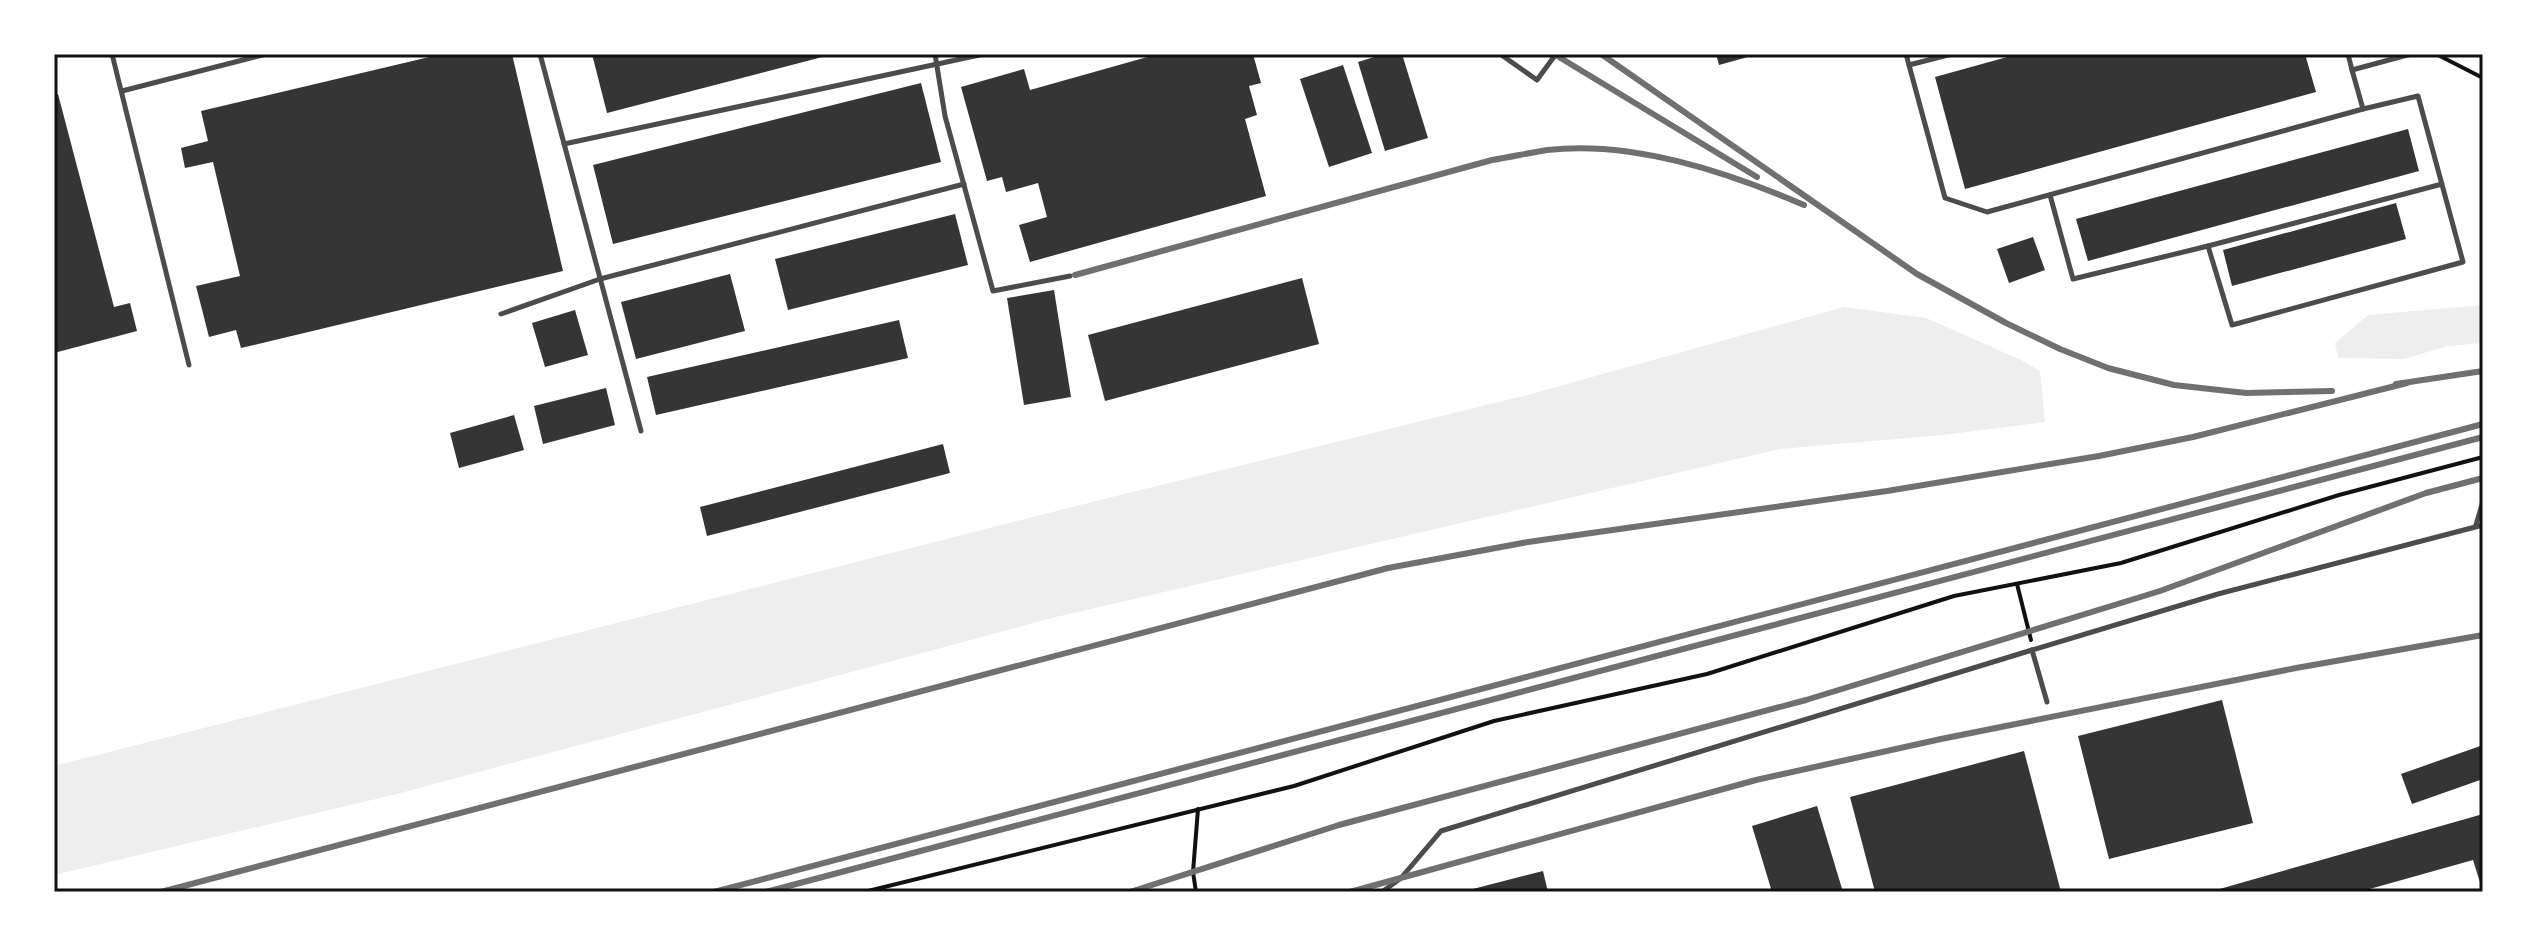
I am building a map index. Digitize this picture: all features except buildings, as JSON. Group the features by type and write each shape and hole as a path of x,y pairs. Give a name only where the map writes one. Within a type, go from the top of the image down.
{"lane":[{"path":"112,54 189,365"},
{"path":"122,91 266,54"},
{"path":"540,54 641,431"},
{"path":"935,54 945,116 993,291 1070,276"},
{"path":"564,144 984,54"},
{"path":"1500,54 1537,80 1556,54"},
{"path":"1906,54 1945,198 1987,212 2418,96 2463,262 2232,325 2208,246"},
{"path":"1909,65 1952,54"},
{"path":"2348,54 2363,109"},
{"path":"2352,70 2411,54"},
{"path":"501,314 600,279 964,184"},
{"path":"2050,195 2073,279 2442,184"},
{"path":"1382,892 1401,878 1441,831 2218,594 2480,525 2483,501"},
{"path":"2032,650 2047,702"}],"path":[{"path":"2436,54 2483,78"},
{"path":"864,892 1294,786 1494,721 1707,674 1954,596 2121,563 2339,495 2483,457"},
{"path":"2017,584 2032,650"},
{"path":"1196,892 1193,872 1198,809"}],"shaded area":[{"path":"2483,305 2483,343 2448,346 2404,359 2338,358 2335,343 2368,315"},
{"path":"1844,307 1926,318 2021,360 2040,371 2045,422 1943,435 1780,449 1056,617 393,795 54,875 54,766 1100,500 1531,394"}],"railway":[{"path":"1554,54 1757,177"},
{"path":"1601,54 1917,274 2060,349 2108,368 2174,385 2246,393 2332,391"},
{"path":"1075,275 1492,160 1547,150 1612,150 1678,161 1743,181 1804,205"},
{"path":"2396,384 2483,371"},
{"path":"161,892 1388,568 1528,542 1887,491 2099,456 2193,437 2407,383"},
{"path":"714,892 2483,424"},
{"path":"766,892 2483,437"},
{"path":"1130,892 1339,825 1806,700 2160,591 2426,493 2483,478"},
{"path":"1350,892 1756,780 1941,739 2296,668 2483,635"}]}
